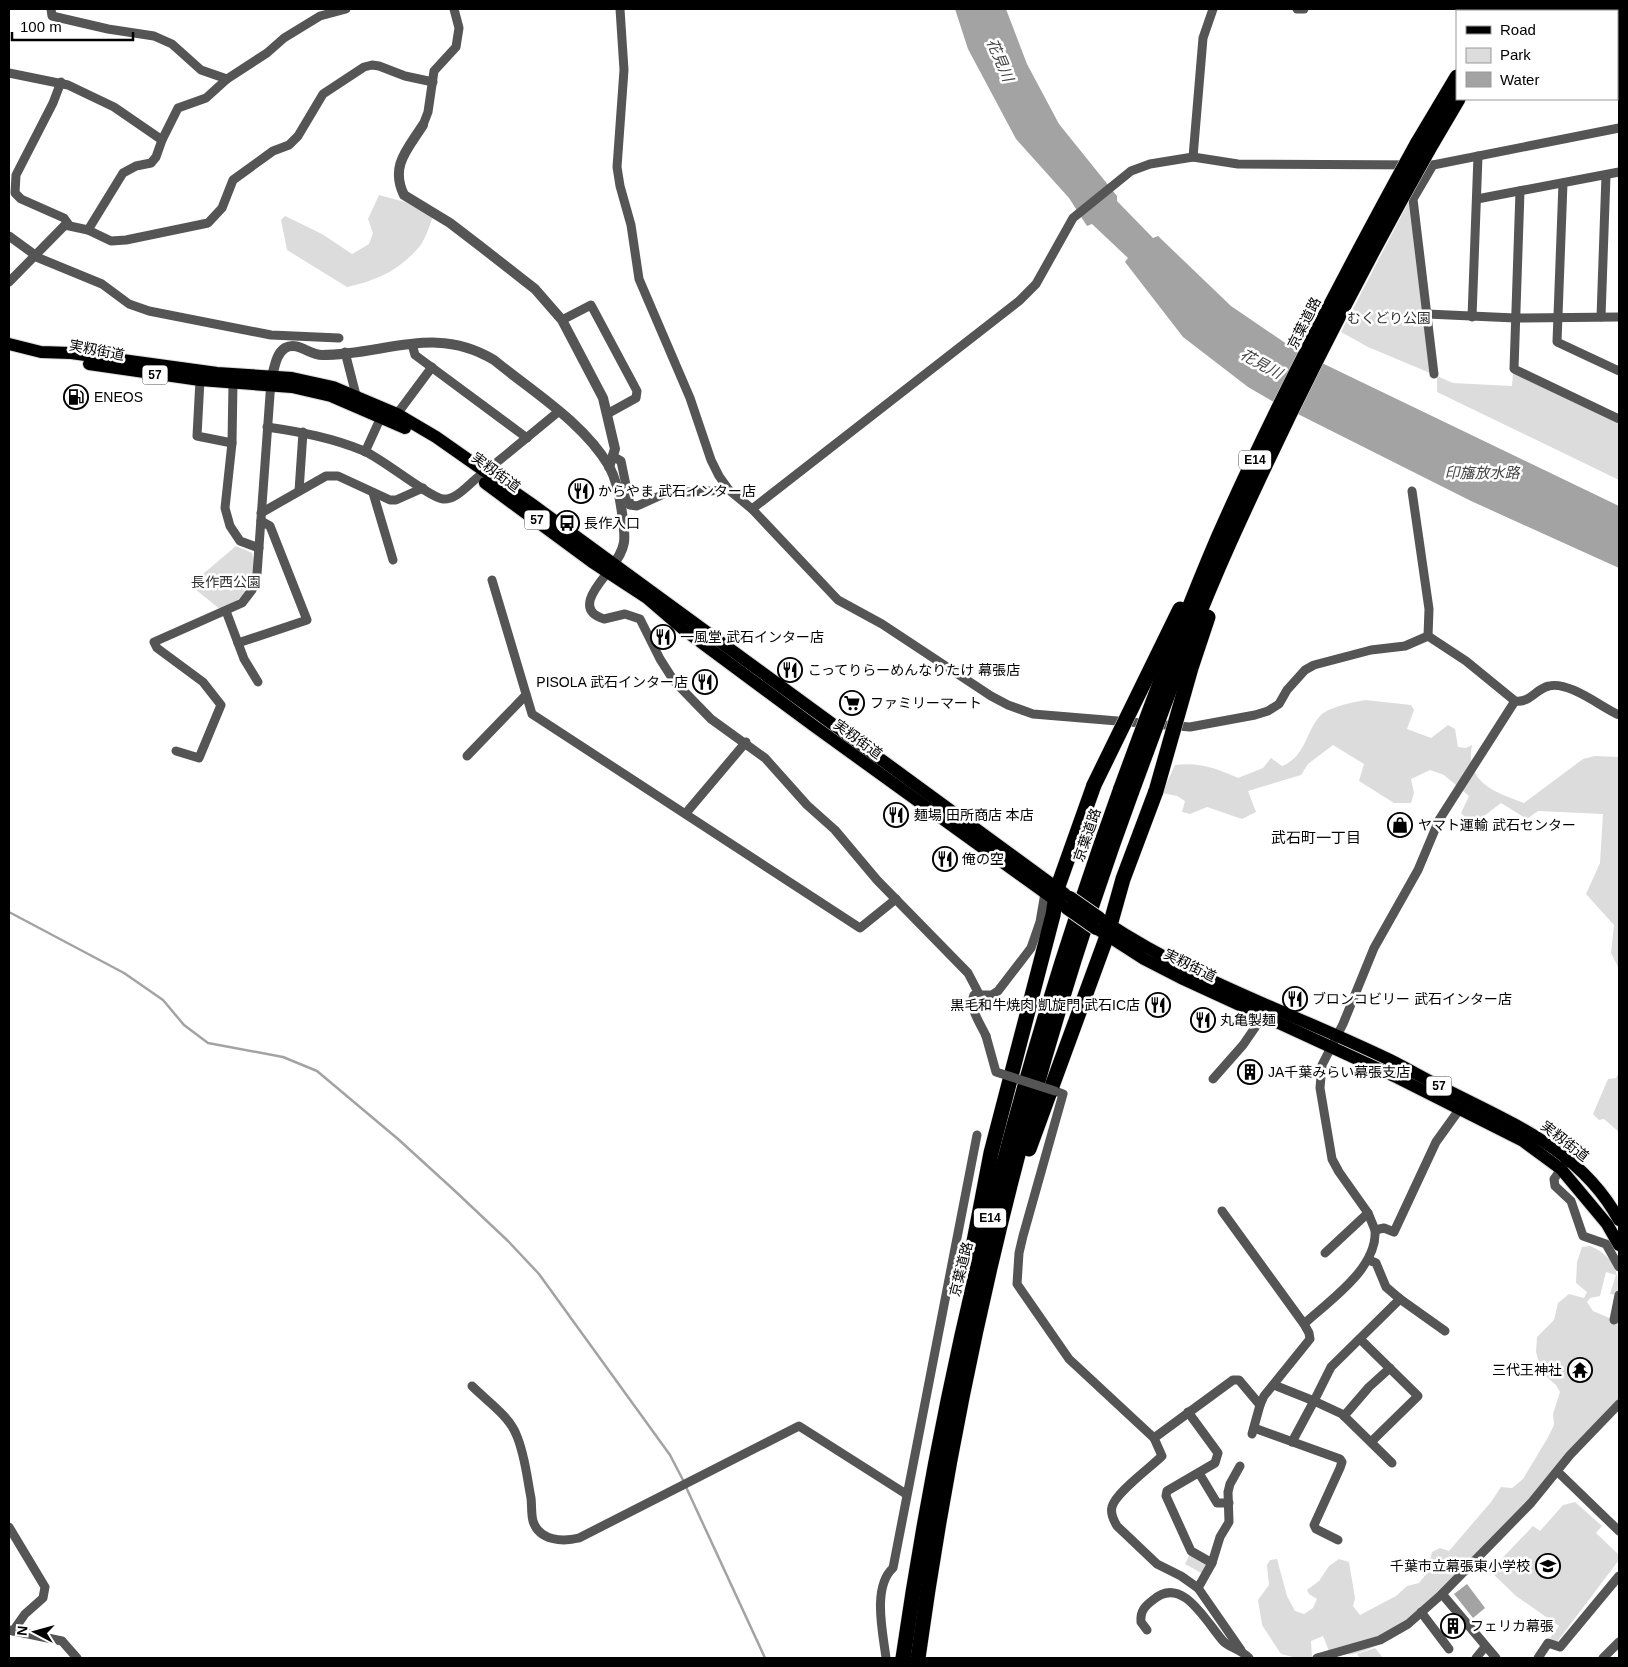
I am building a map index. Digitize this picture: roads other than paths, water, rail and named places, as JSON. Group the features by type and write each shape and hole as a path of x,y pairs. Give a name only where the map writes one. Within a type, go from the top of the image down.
{"highway":[{"name":"京葉道路","path":"918,1658 917,1612 930,1487 956,1359 1015,1120 1046,1011 1126,789 1263,456 1346,302 1456,79"},
{"name":"京葉道路","path":"1423,147 1457,100"},
{"path":"956,1359 976,1224 990,1153 1059,897 1094,785 1154,658 1263,456"},
{"path":"972,1345 1033,1135 1104,927 1156,791 1205,624 1263,456"},
{"name":"京葉道路","path":"901,1658 917,1612 998,1229 1057,1017 1126,789"},
{"path":"917,1612 922,1658"}],"main road":[{"name":"実籾街道","path":"9,344 53,357 121,370 200,380 233,382 271,380 326,395 394,422 481,474"},
{"name":"実籾街道","path":"41,352 71,353 333,387 356,395 397,414 436,437 481,474 1059,897 1181,978 1263,1016 1389,1060 1541,1138 1565,1164 1607,1224 1619,1246"},
{"name":"実籾街道","path":"1104,927 1333,1041 1459,1110 1565,1164 1592,1183 1619,1220"}],"street":[{"path":"51,9 52,16 161,38 172,44 201,70 227,79"},
{"path":"88,230 123,173 136,166 151,163 156,158 162,140 178,108 206,98 227,79 267,53 284,38 320,16 346,9"},
{"path":"454,9 459,28 456,46 438,65 428,112 423,126 400,163 398,177 404,195 450,223 480,246 535,290 562,320 600,391 615,449 614,457 609,467"},
{"path":"620,9 624,70 617,167 620,186 631,225 639,279 690,398 711,460 729,490 752,509 838,600 890,629 991,696 1008,705 1033,714 1190,727 1268,711 1279,704 1287,690 1304,670 1314,665 1371,650 1405,646 1428,636"},
{"path":"1193,157 1202,38 1214,9"},
{"path":"1297,9 1304,9"},
{"path":"9,282 60,227 69,225 88,230 111,241 126,240 208,223 222,208 233,180 273,151 289,145 298,136 323,94 343,80 372,65 433,82"},
{"path":"9,73 61,82 114,107 162,140"},
{"path":"61,82 53,102 19,167 14,189 16,196 64,218 69,225"},
{"path":"752,509 1019,301 1036,284 1073,218 1131,172 1150,164 1193,157 1238,164 1433,165 1619,128"},
{"path":"1472,317 1478,156"},
{"path":"1433,165 1413,199 1434,374"},
{"path":"1477,199 1619,172"},
{"path":"1601,317 1606,174"},
{"path":"1563,183 1557,342 1619,371"},
{"path":"1520,191 1514,370 1619,419"},
{"path":"9,236 34,255 102,284 130,304 149,311 272,335 339,338"},
{"path":"562,320 591,305 637,391 636,398 607,414"},
{"path":"1427,314 1515,318 1619,318"},
{"path":"176,751 199,758 221,706 203,682 157,648 154,642 226,611 242,602 252,590 257,574 271,380 277,358 287,348 299,347 320,355 446,342 475,349 494,360 558,412 587,438 609,467 619,492 626,540 622,552 590,596 590,606 595,614 606,619 626,614 640,619 660,659 674,680 711,719 746,742 765,758 807,805 835,830 896,899 968,973 979,994"},
{"path":"412,344 415,355 527,438"},
{"path":"345,352 356,395"},
{"path":"397,414 432,367"},
{"path":"200,380 197,436 232,443"},
{"path":"233,382 232,443 225,508 230,526 240,541 259,548"},
{"path":"267,427 303,432 365,452 443,499 453,497 558,412"},
{"path":"365,452 381,416"},
{"path":"299,491 303,432"},
{"path":"614,457 621,461 630,505 637,506 666,493 729,490"},
{"path":"261,517 318,479 332,475 390,500 396,500 423,488"},
{"path":"1412,491 1430,609 1428,636"},
{"path":"373,493 393,560"},
{"path":"238,643 307,620 270,526 261,517"},
{"path":"492,580 532,714 860,928 896,899"},
{"path":"226,611 244,660 258,682"},
{"path":"1428,636 1466,661 1515,701 1523,702 1548,686 1559,685 1576,691 1619,715"},
{"path":"467,756 526,695"},
{"path":"1304,1324 1352,1280 1368,1260 1374,1245 1374,1230 1368,1213 1332,1159 1320,1088 1322,1066 1374,948 1418,870 1439,820 1515,701"},
{"path":"686,813 746,742"},
{"path":"1059,897 1026,956 998,991 992,996 974,995 972,1004 986,1036 996,1072 1063,1094 1023,1236 1017,1284 1069,1359 1154,1438 1162,1456 1117,1497 1112,1508 1112,1519 1157,1564 1198,1588 1248,1658"},
{"path":"1213,1078 1243,1045 1263,1016"},
{"path":"1374,1230 1384,1228 1394,1232 1436,1142 1459,1110"},
{"path":"886,1658 880,1610 883,1584 886,1574 892,1568 936,1352 977,1135"},
{"path":"1565,1164 1554,1179 1555,1186 1571,1202 1583,1236 1606,1244 1619,1267"},
{"path":"1222,1211 1310,1335 1308,1343 1260,1405 1253,1431 1340,1459 1342,1462 1315,1521 1316,1529 1338,1540"},
{"path":"1325,1253 1368,1213"},
{"path":"1368,1260 1376,1263 1386,1287 1445,1331"},
{"path":"1614,1320 1619,1295"},
{"path":"1292,1442 1331,1367 1400,1299"},
{"path":"1360,1339 1418,1396 1371,1442"},
{"path":"1344,1416 1369,1387 1390,1368"},
{"path":"1154,1438 1233,1380 1239,1380 1260,1405"},
{"path":"1274,1385 1329,1406 1344,1416 1392,1463"},
{"path":"472,1386 509,1423 516,1433 531,1501 532,1520 535,1527 543,1534 556,1540 567,1541 579,1538 799,1426 906,1494"},
{"path":"1317,1658 1380,1640 1408,1624 1442,1594 1531,1504 1570,1455 1619,1404"},
{"path":"1188,1412 1218,1453 1215,1463 1167,1491 1166,1496 1192,1551 1212,1563"},
{"path":"1198,1588 1212,1563 1220,1537 1230,1522 1230,1484 1240,1466"},
{"path":"1558,1472 1619,1530"},
{"path":"1199,1473 1217,1503 1229,1503"},
{"path":"9,1527 45,1587 43,1598 11,1630 62,1641 77,1658"},
{"path":"1538,1658 1548,1643 1560,1647 1619,1576"},
{"path":"1147,1630 1141,1622 1144,1608 1158,1595 1170,1591 1178,1592 1188,1599 1225,1643 1241,1650"},
{"path":"1442,1594 1496,1658"},
{"path":"1421,1612 1449,1649"},
{"path":"1603,1658 1619,1642"},
{"path":"1476,1658 1485,1647"}],"water":[{"name":"印旛放水路","path":"955,9 1006,9 1027,64 1059,124 1117,196 1117,201 1153,238 1158,236 1231,306 1297,351 1619,506 1619,568 1471,501 1272,401 1248,387 1183,337 1125,262 1128,258 1092,224 1087,226 1069,198 1016,139 968,49"},
{"path":"1467,1584 1485,1608 1473,1618 1454,1594"}],"waterway":[{"path":"9,912 124,973 163,1000 184,1025 208,1043 283,1057 317,1071 398,1139 508,1241 539,1274 670,1455 684,1482"},
{"path":"686,1487 765,1658"}],"place":[{"name":"ENEOS","path":"76,397"},
{"name":"からやま 武石インター店","path":"581,491"},
{"name":"長作入口","path":"567,523"},
{"name":"一風堂 武石インター店","path":"663,637"},
{"name":"こってりらーめんなりたけ 幕張店","path":"790,670"},
{"name":"PISOLA 武石インター店","path":"705,682"},
{"name":"ファミリーマート","path":"852,703"},
{"name":"麺場 田所商店 本店","path":"896,815"},
{"name":"ヤマト運輸 武石センター","path":"1400,825"},
{"name":"俺の空","path":"945,859"},
{"name":"ブロンコビリー 武石インター店","path":"1295,999"},
{"name":"黒毛和牛焼肉 凱旋門 武石IC店","path":"1158,1005"},
{"name":"丸亀製麺","path":"1203,1020"},
{"name":"JA千葉みらい幕張支店","path":"1250,1072"},
{"name":"三代王神社","path":"1580,1370"},
{"name":"千葉市立幕張東小学校","path":"1548,1566"},
{"name":"フェリカ幕張","path":"1453,1626"}],"district":[{"name":"武石町一丁目","path":"1316,838"}],"water label":[{"name":"花見川","path":"1000,60"},
{"name":"花見川","path":"1261,364"}],"park label":[{"name":"むくどり公園","path":"1389,318"},
{"name":"長作西公園","path":"226,582"}]}
